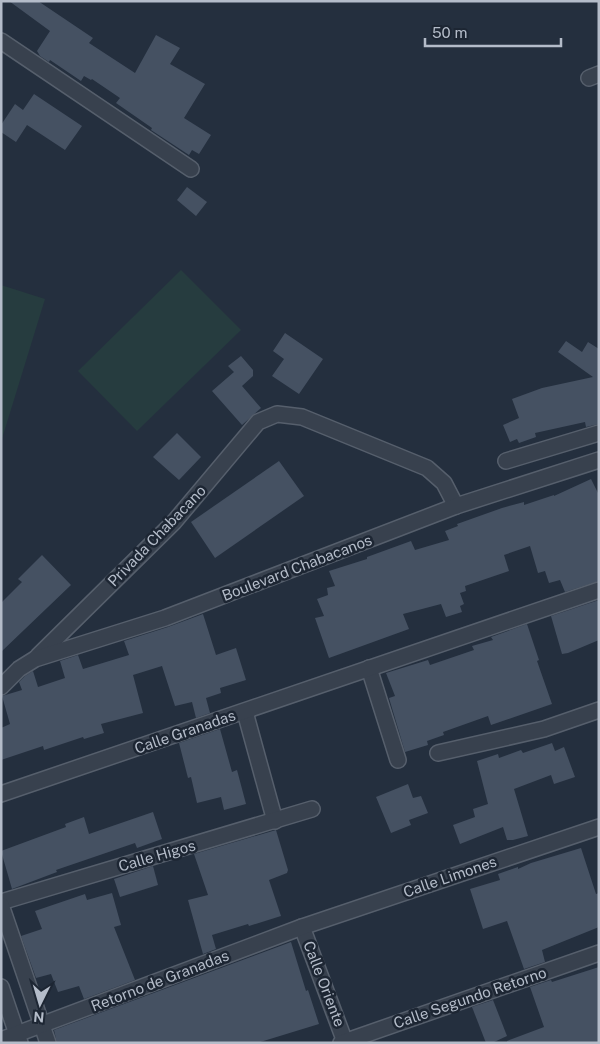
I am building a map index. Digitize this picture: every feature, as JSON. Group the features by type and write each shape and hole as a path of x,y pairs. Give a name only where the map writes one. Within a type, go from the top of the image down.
{"street":[{"path":"1,41 191,169"},
{"name":"Privada Chabacano","path":"35,659 174,522 258,422 278,414 302,417 427,468 444,483 456,506"},
{"path":"506,461 599,433"},
{"name":"Boulevard Chabacanos","path":"1,687 19,669 35,659 165,618 456,506 599,460"},
{"path":"398,760 369,668 599,590"},
{"name":"Calle Granadas","path":"1,794 369,668"},
{"path":"438,753 544,729 599,710"},
{"path":"245,712 275,821"},
{"name":"Calle Higos","path":"1,904 312,809"},
{"name":"Calle Limones","path":"302,927 599,827"},
{"path":"1,904 48,1043"},
{"name":"Retorno de Granadas","path":"1,1040 19,1038 42,1025 302,927"},
{"name":"Calle Oriente","path":"302,927 343,1042"},
{"name":"Calle Segundo Retorno","path":"343,1042 599,953"},
{"path":"1,987 19,1038"}],"green space":[{"path":"181,270 241,330 137,431 78,371"},
{"path":"1,285 45,299 1,442"}],"building":[{"path":"9,1 38,1 93,38 89,43 135,73 156,35 180,48 170,64 205,84 184,118 211,135 199,154 192,150 189,155 151,130 152,128 116,103 120,98 92,79 84,76 81,81 50,60 49,62 40,56 37,51 50,31"},
{"path":"34,94 82,126 65,150 27,125 16,142 1,132 1,125 15,104 23,110"},
{"path":"187,187 207,202 196,216 177,200"},
{"path":"285,333 323,359 299,394 272,376 284,359 273,351"},
{"path":"566,341 582,352 588,342 599,349 599,424 586,427 585,422 535,433 536,437 519,443 517,439 510,442 503,425 519,418 512,399 542,388 593,377 558,352"},
{"path":"241,356 253,370 253,376 242,386 261,408 242,425 212,391 234,372 228,366"},
{"path":"177,433 201,457 179,480 153,457"},
{"path":"279,461 304,496 215,558 191,522"},
{"path":"591,479 599,495 599,581 565,592 560,580 549,583 545,571 538,573 530,546 504,555 509,571 465,586 466,591 460,593 464,604 460,606 462,612 446,617 441,604 403,614 409,629 329,658 315,618 324,616 317,599 328,595 327,588 335,586 329,571 367,559 367,557 411,541 415,550 449,540 445,531 458,526 457,524 502,508 524,502 524,505 554,496"},
{"path":"42,555 71,585 1,652 1,603 22,582 18,579"},
{"path":"599,600 599,640 562,654 551,616"},
{"path":"203,614 216,655 236,648 246,680 220,688 221,693 206,698 210,713 196,718 192,702 175,706 162,666 133,675 143,713 101,724 104,733 84,739 83,737 44,750 43,746 1,760 1,728 10,724 2,696 22,690 19,682 25,676 33,671 38,687 65,678 60,661 78,655 83,669 129,655 124,641"},
{"path":"527,624 552,704 491,725 488,716 443,732 444,735 427,741 428,745 405,752 389,698 395,696 386,673 428,660 430,665 474,650 472,646 493,640 491,637"},
{"path":"220,729 232,772 237,770 246,804 224,810 221,797 197,803 191,777 188,778 179,743"},
{"path":"552,743 555,751 564,747 575,777 554,784 551,775 514,789 528,836 507,840 503,827 460,844 453,825 475,817 473,809 488,804 477,761 498,754 499,758 521,750 523,753"},
{"path":"408,784 413,798 421,796 428,813 409,820 411,825 391,833 376,797"},
{"path":"153,812 162,839 137,848 135,843 56,870 57,872 12,889 1,851 66,827 65,824 84,817 89,834"},
{"path":"276,830 288,870 287,873 269,880 281,916 212,935 216,949 203,954 188,900 208,895 194,854"},
{"path":"581,848 596,894 599,893 599,927 542,950 545,962 524,969 507,921 483,929 470,889 500,880 498,874"},
{"path":"153,866 158,885 120,897 114,879"},
{"path":"112,893 121,925 114,927 135,980 84,999 79,986 58,992 51,974 36,978 21,936 42,929 35,911 85,894 87,900"},
{"path":"291,942 306,991 308,990 319,1024 257,1043 57,1043 54,1030"},
{"path":"599,967 599,1043 507,1043 507,1041 544,1027 530,987"},
{"path":"493,1000 507,1036 492,1043 486,1043 472,1007"}]}
